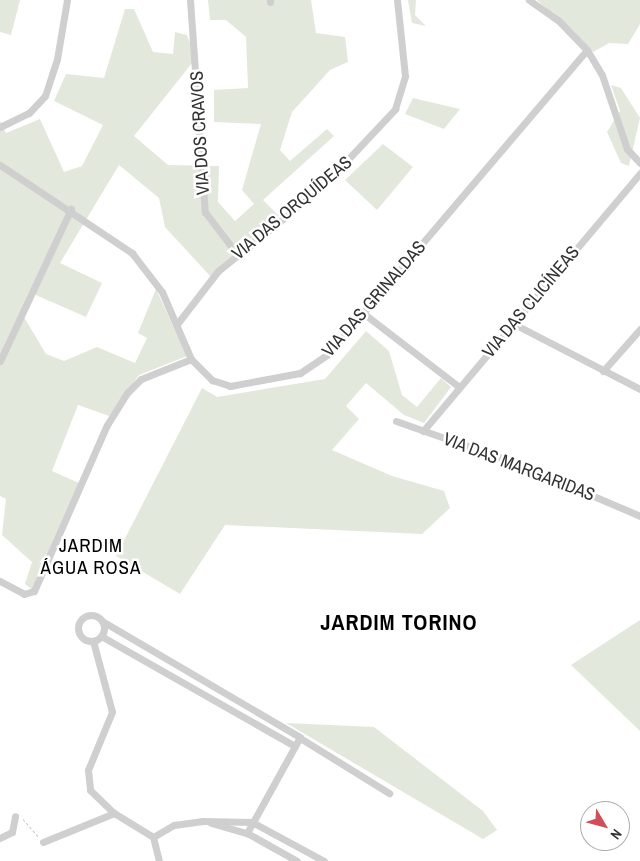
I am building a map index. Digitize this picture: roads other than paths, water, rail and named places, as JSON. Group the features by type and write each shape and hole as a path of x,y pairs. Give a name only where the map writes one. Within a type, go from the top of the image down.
{"street":[{"path":"0,127 29,113 45,96 57,59 67,0"},
{"name":"VIA DOS CRAVOS","path":"190,0 205,212 238,254"},
{"name":"VIA DAS ORQUÍDEAS","path":"177,324 204,285 238,254 320,188 395,109 405,76 397,0"},
{"path":"529,0 565,26 587,50 602,75 627,149 640,163"},
{"name":"VIA DAS GRINALDAS","path":"0,165 71,209 143,264 177,324 191,358 207,376 230,386 300,373 320,363 587,50"},
{"name":"VIA DAS CLICÍNEAS","path":"423,431 640,173"},
{"path":"0,361 71,209"},
{"path":"363,314 459,387"},
{"path":"514,324 640,389"},
{"path":"603,371 640,329"},
{"path":"0,581 27,594 37,585 107,425 128,392 141,379 191,358"},
{"name":"VIA DAS MARGARIDAS","path":"396,421 516,463 640,516"},
{"path":"93,641 79,635 79,622 90,615 390,793"},
{"path":"101,636 102,621"},
{"path":"93,641 101,636"},
{"path":"101,636 295,746"},
{"path":"93,641 112,712 88,780 98,800 114,813 153,837 159,861"},
{"path":"247,833 300,738"},
{"path":"44,842 114,813"},
{"path":"0,838 12,832 15,816"},
{"path":"153,837 174,825 203,821 252,822 324,861"},
{"path":"203,821 247,833 297,861"}],"district":[{"name":"JARDIM ÁGUA ROSA","path":"91,557"},
{"name":"JARDIM TORINO","path":"399,623"}]}
